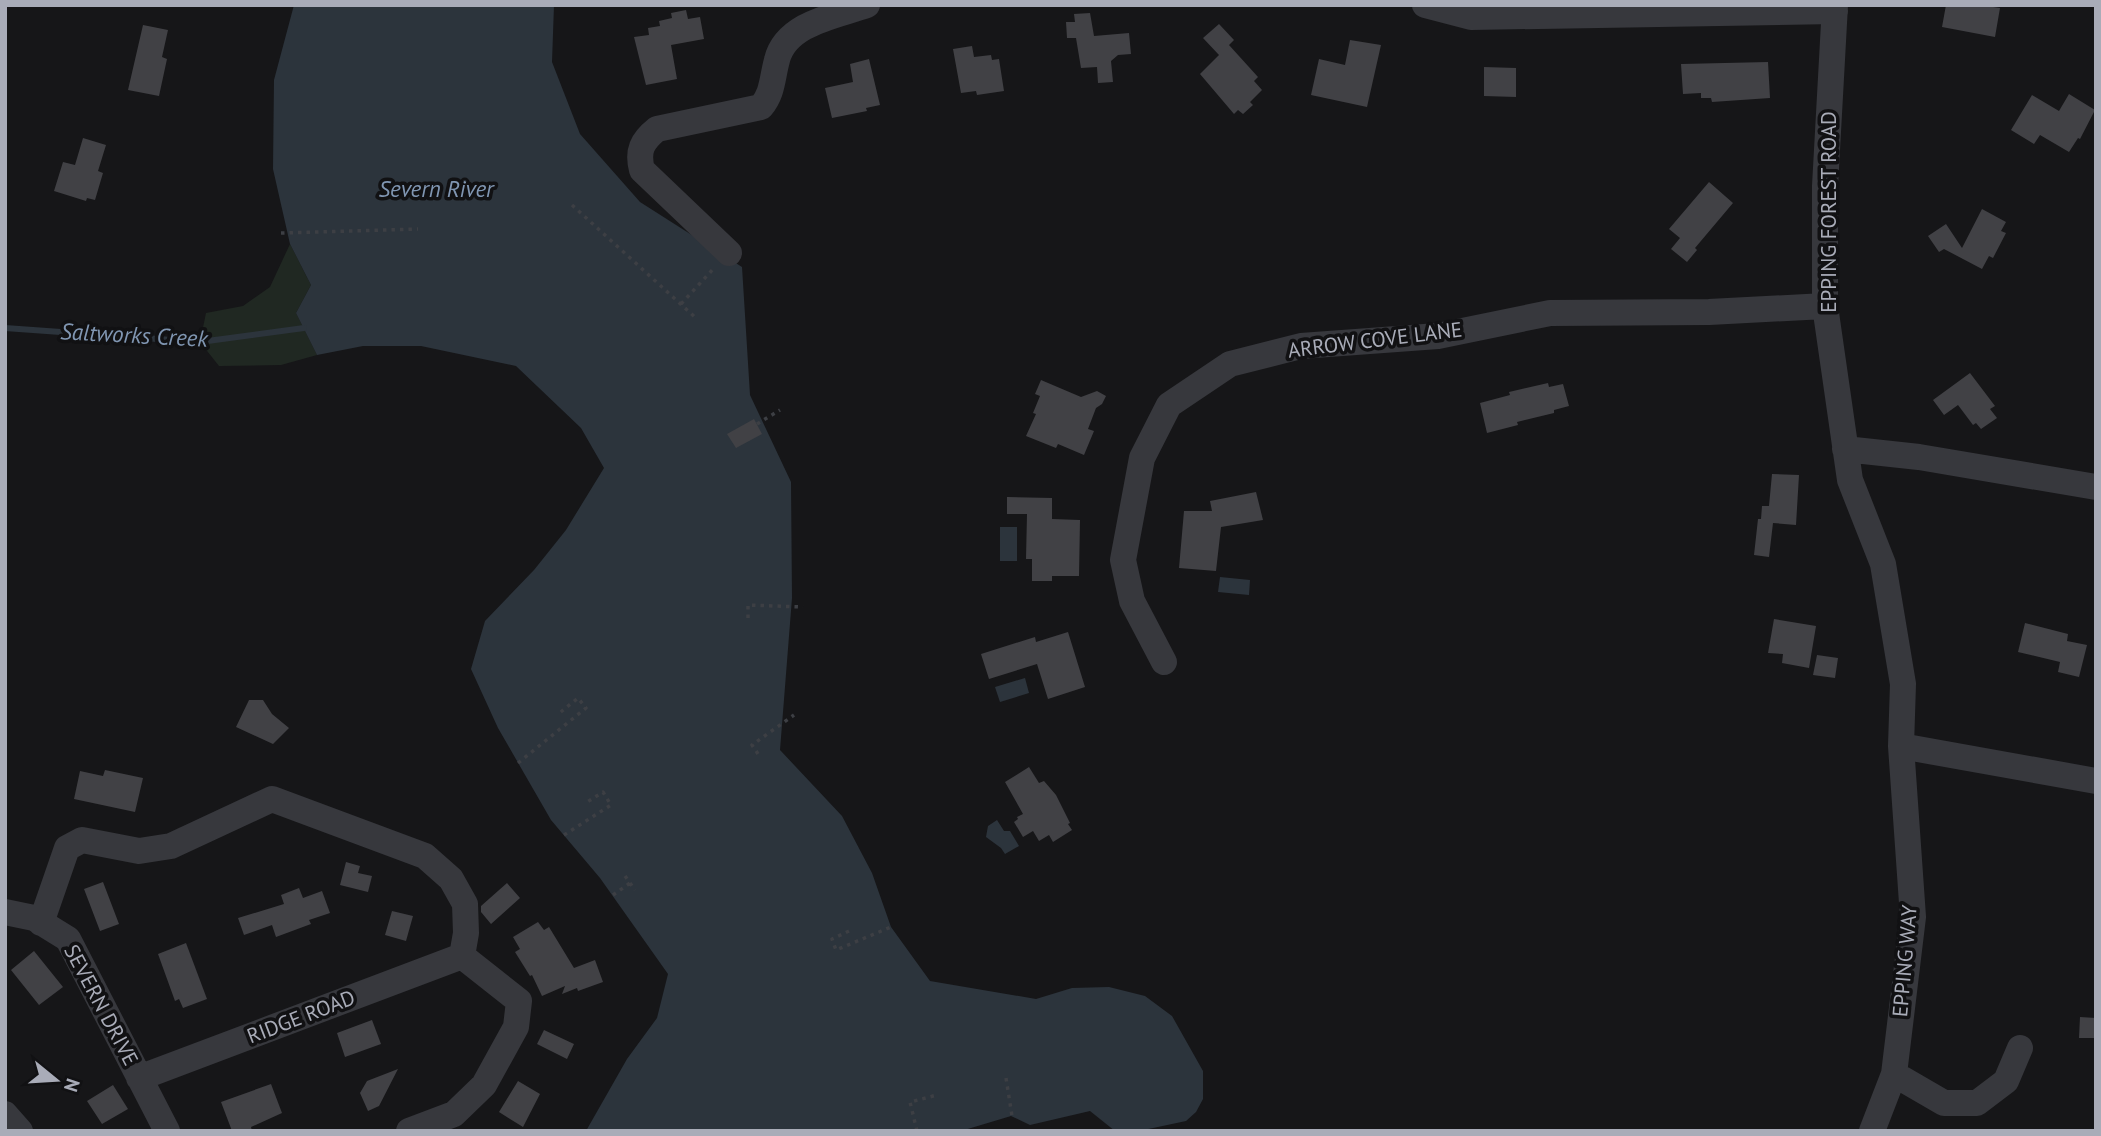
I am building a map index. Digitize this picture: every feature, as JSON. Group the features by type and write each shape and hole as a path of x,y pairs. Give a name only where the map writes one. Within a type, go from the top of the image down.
{"street":[{"path":"729,253 642,170 638,156 645,139 657,129 761,107 770,96 777,57 788,38 804,27 867,5"},
{"path":"1425,5 1471,17 1835,8"},
{"name":"EPPING FOREST ROAD","path":"1835,8 1825,186 1825,306 1850,480 1883,564 1903,684 1901,746"},
{"name":"ARROW COVE LANE","path":"1164,662 1132,601 1123,560 1142,458 1169,405 1230,364 1301,346 1438,336 1550,313 1709,312 1825,306"},
{"path":"1845,449 1919,457 2096,487"},
{"path":"1901,746 2096,781"},
{"name":"EPPING WAY","path":"1872,1131 1894,1074 1913,917 1901,746"},
{"path":"41,923 67,848 82,840 139,851 171,846 272,799 425,856 451,879 465,904 466,933 462,956 519,1001 516,1027 484,1085 454,1114 409,1131"},
{"name":"SEVERN DRIVE","path":"5,912 34,918 68,939 167,1131"},
{"name":"RIDGE ROAD","path":"139,1078 462,956"},
{"path":"1894,1074 1944,1103 1977,1103 2006,1081 2020,1048"},
{"path":"5,1114 20,1131"}],"path":[{"path":"572,205 697,319"},
{"path":"281,233 418,229"},
{"path":"681,304 729,253"},
{"path":"757,424 780,410"},
{"path":"748,618 748,605 803,607"},
{"path":"518,763 586,708 578,698 557,715"},
{"path":"758,754 752,745 794,715"},
{"path":"564,835 611,805 603,792 584,804"},
{"path":"625,876 635,890"},
{"path":"613,895 630,883"},
{"path":"849,931 832,939 836,950 891,927"},
{"path":"1006,1078 1012,1116"},
{"path":"917,1131 910,1101 937,1095"}],"shaded area":[{"path":"290,244 311,285 296,313 317,355 281,365 219,366 200,342 206,313 243,306 270,287"}],"water":[{"name":"Severn River","path":"294,5 554,5 552,62 580,134 640,202 742,267 750,395 791,482 792,598 780,750 842,816 872,873 891,927 930,981 1036,999 1072,988 1109,987 1145,996 1172,1016 1203,1071 1203,1099 1196,1112 1186,1121 1139,1131 1115,1131 1090,1111 1030,1125 1011,1116 961,1131 586,1131 627,1059 657,1018 668,974 600,878 551,820 498,728 471,669 485,621 534,570 566,530 604,468 581,428 516,366 421,346 363,346 317,355 296,313 311,285 290,244 273,169 274,80"},
{"path":"1000,527 1017,527 1017,561 1000,561"},
{"path":"1220,577 1250,580 1249,595 1218,592"},
{"path":"1025,678 1029,693 1000,702 995,687"},
{"path":"997,820 1004,831 1010,831 1019,846 1005,854 986,837 988,826"}],"building":[{"path":"1946,5 2000,8 1995,37 1942,27"},
{"path":"686,10 688,19 700,17 704,39 671,45 677,79 646,85 634,37 649,35 648,28 660,26 659,21 672,18 671,13"},
{"path":"1090,13 1094,36 1129,33 1131,54 1118,55 1111,61 1113,82 1098,83 1097,67 1081,68 1076,38 1067,38 1066,22 1075,22 1074,14"},
{"path":"1219,24 1234,40 1219,55 1203,38"},
{"path":"143,25 168,30 162,57 167,59 159,96 128,90"},
{"path":"1350,40 1381,45 1367,107 1311,95 1319,59 1345,65"},
{"path":"1229,45 1258,77 1254,81 1262,90 1250,102 1253,105 1243,114 1238,110 1234,114 1200,74"},
{"path":"972,46 974,57 991,55 992,60 999,59 1004,91 977,95 976,91 961,93 953,49"},
{"path":"869,59 880,105 866,108 867,111 832,118 825,88 853,82 850,64"},
{"path":"1768,62 1770,98 1712,102 1711,98 1701,98 1701,93 1683,94 1681,64"},
{"path":"1484,67 1516,68 1516,97 1484,96"},
{"path":"2069,94 2095,110 2080,139 2078,138 2069,152 2040,135 2034,144 2011,130 2032,95 2059,111"},
{"path":"83,138 106,145 98,171 103,173 95,200 87,198 86,201 54,191 63,162 75,165"},
{"path":"1709,182 1733,203 1695,248 1697,250 1687,262 1671,249 1680,238 1669,229"},
{"path":"1982,209 2006,222 2001,231 2006,233 1993,258 1989,256 1982,269 1944,249 1939,252 1928,236 1946,224 1962,248"},
{"path":"1970,373 1995,406 1990,409 1997,418 1981,429 1976,423 1973,425 1958,405 1944,415 1933,400"},
{"path":"1041,380 1081,397 1097,391 1106,396 1096,408 1088,429 1094,431 1084,455 1058,444 1056,448 1026,436 1036,414 1033,413 1040,396 1035,394"},
{"path":"1548,383 1549,387 1563,384 1569,406 1487,433 1480,403 1510,395 1509,392"},
{"path":"754,419 762,434 736,448 727,434"},
{"path":"1772,474 1799,475 1796,525 1773,523 1769,557 1754,555 1758,519 1761,519 1762,506 1769,506"},
{"path":"1256,492 1263,520 1221,527 1216,571 1179,568 1184,511 1212,511 1210,501"},
{"path":"1007,497 1052,498 1052,519 1080,520 1079,576 1052,576 1052,581 1032,581 1032,559 1026,559 1027,514 1007,514"},
{"path":"1774,619 1816,626 1809,668 1782,663 1783,654 1768,653"},
{"path":"2025,623 2068,634 2067,641 2087,645 2079,677 2058,672 2060,662 2018,652"},
{"path":"1068,632 1085,687 1048,699 1037,664 989,679 981,654 1035,637 1036,642"},
{"path":"1817,655 1838,658 1835,678 1813,675"},
{"path":"249,700 263,700 272,714 289,728 273,744 236,727"},
{"path":"1029,767 1039,783 1044,781 1056,795 1070,823 1068,824 1072,830 1053,842 1049,835 1039,841 1033,831 1023,837 1014,822 1023,814 1005,782"},
{"path":"105,770 143,778 135,812 74,799 80,771 103,776"},
{"path":"346,862 360,866 358,873 372,876 368,892 340,885"},
{"path":"103,882 119,924 100,931 84,889"},
{"path":"507,883 520,898 491,924 481,912 481,906"},
{"path":"299,888 303,898 322,891 330,913 309,920 311,924 276,937 272,925 244,935 238,918 284,904 281,895"},
{"path":"392,911 413,916 406,941 385,935"},
{"path":"538,922 544,930 549,927 574,968 595,960 603,982 562,994 565,986 542,996 532,975 530,976 515,952 520,949 513,937"},
{"path":"186,943 207,999 183,1008 179,999 175,1001 158,954"},
{"path":"34,951 63,987 39,1005 11,970"},
{"path":"2080,1017 2096,1018 2096,1038 2079,1038"},
{"path":"372,1020 381,1044 345,1057 337,1033"},
{"path":"544,1030 574,1044 567,1059 537,1044"},
{"path":"398,1069 379,1106 368,1111 360,1093 367,1081"},
{"path":"518,1081 540,1094 523,1127 499,1112"},
{"path":"271,1084 282,1113 251,1127 252,1131 232,1131 221,1102"},
{"path":"113,1085 128,1109 102,1124 87,1101"}],"waterway":[{"name":"Saltworks Creek","path":"5,328 200,342 304,328"}]}
